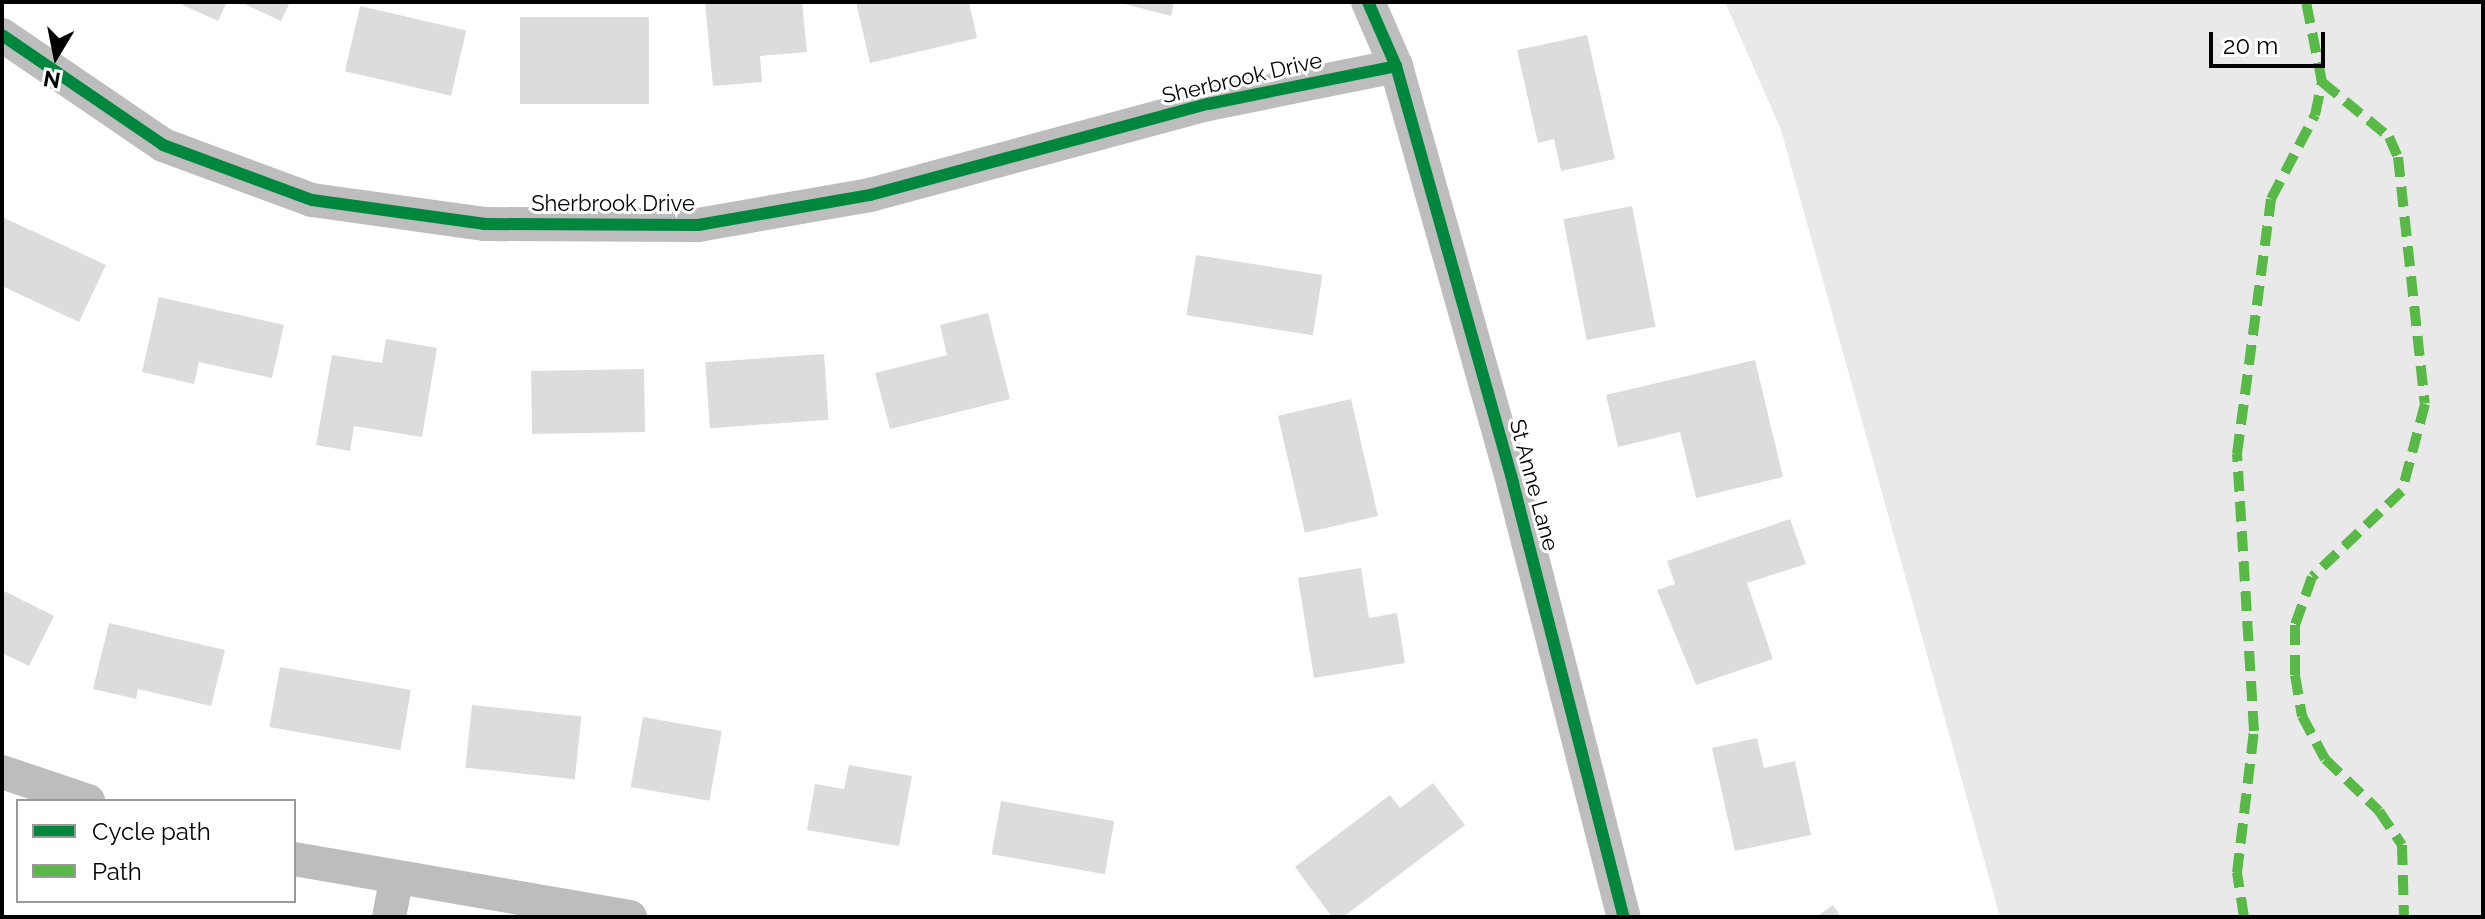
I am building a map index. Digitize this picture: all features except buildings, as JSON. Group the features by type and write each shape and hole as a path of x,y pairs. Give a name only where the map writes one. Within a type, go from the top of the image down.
{"street":[{"name":"St Anne Lane","path":"1368,2 1396,66 1624,917"},
{"name":"Sherbrook Drive","path":"2,35 163,145 312,200 485,224 698,225 870,195 1208,104 1396,66"},
{"path":"2,772 82,799"},
{"path":"296,859 396,881 630,917"},
{"path":"389,917 396,881"}],"shaded area":[{"path":"1725,2 2483,2 2483,917 2000,917 1781,130"}],"marked path":[{"path":"2244,917 2237,873 2254,731 2237,454 2271,199 2315,115 2322,82 2306,2"},
{"path":"2322,82 2389,137 2398,157 2425,404 2402,491 2312,577 2295,625 2295,675 2302,716 2325,759 2379,811 2402,845 2404,917"}],"cycle path":[{"path":"1368,2 1396,66 1513,483 1624,917"},
{"path":"2,35 163,145 312,200 485,224 698,225 870,195 1208,104 1396,66"}]}
